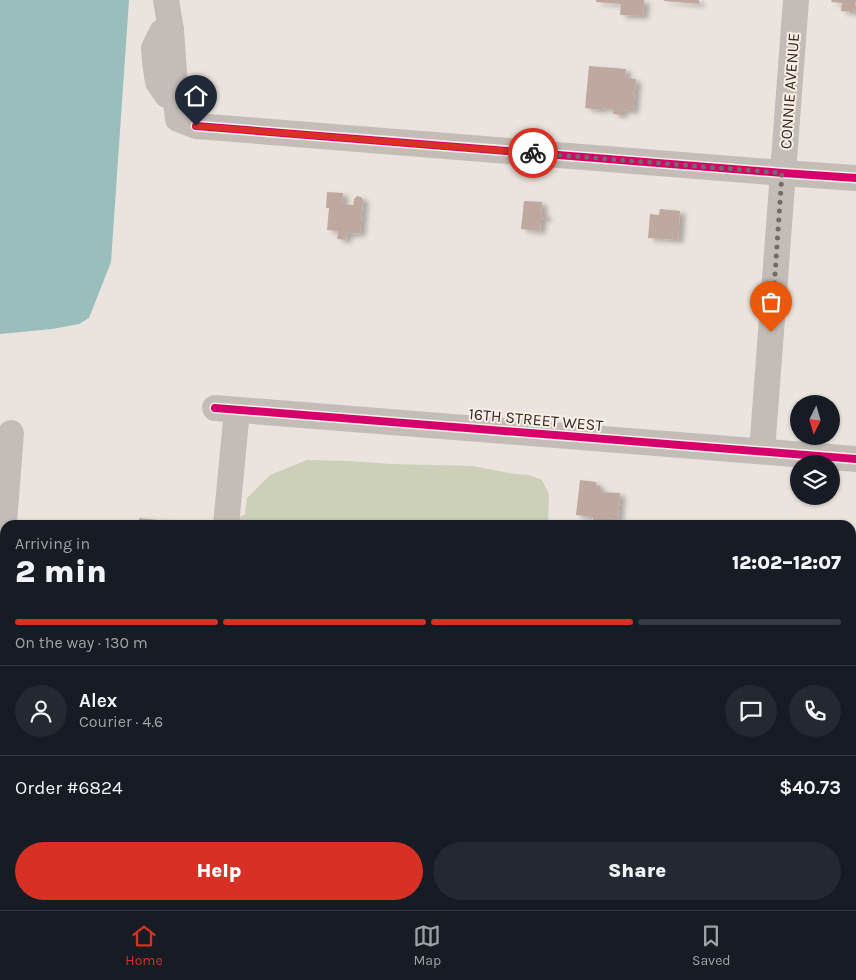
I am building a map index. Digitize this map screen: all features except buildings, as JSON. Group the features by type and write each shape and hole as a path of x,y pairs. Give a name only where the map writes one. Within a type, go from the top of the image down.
{"street":[{"path":"166,0 171,30 178,119 196,126 856,178"},
{"name":"CONNIE AVENUE","path":"762,451 796,0"},
{"name":"16TH STREET WEST","path":"226,520 226,409 856,459"},
{"path":"4,520 11,433"}],"green space":[{"path":"307,460 473,466 529,475 542,480 549,494 548,520 235,520 245,514 247,498 270,475"}],"water":[{"path":"0,0 129,0 111,262 89,318 79,324 52,329 0,334"}],"cycle path":[{"path":"196,126 856,178"},
{"path":"215,408 856,459"}],"way so far":[{"path":"533,153 782,173 771,332"}],"route":[{"path":"196,126 533,153"}]}
